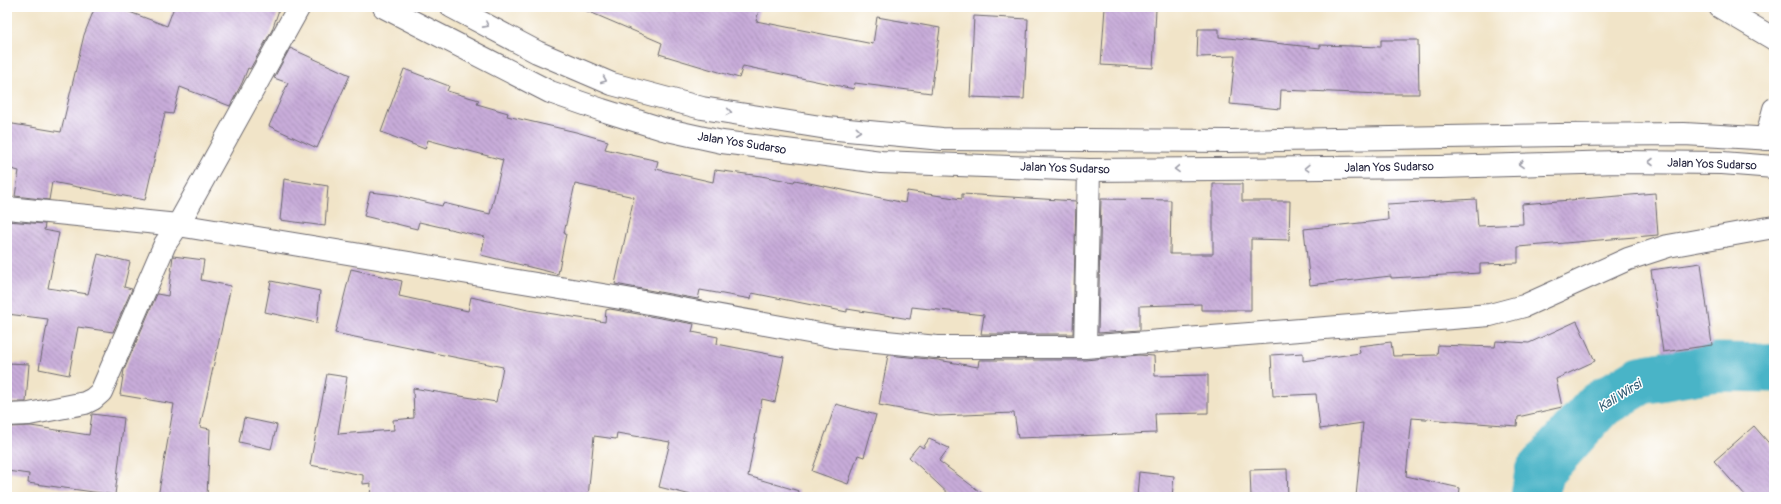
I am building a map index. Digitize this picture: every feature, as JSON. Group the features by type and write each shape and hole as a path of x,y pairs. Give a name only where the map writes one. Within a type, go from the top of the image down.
{"main road":[{"path":"7,416 29,414 85,403 98,396 162,250 178,225 299,7"},
{"name":"Jalan Yos Sudarso","path":"384,7 550,92 656,126 722,142 880,162 1089,170 1340,168 1610,162 1722,163 1774,167"},
{"path":"452,7 537,52 612,84 702,108 827,128 942,139 1229,141 1338,138 1684,134 1770,139 1774,109"},
{"path":"1720,7 1774,38"},
{"path":"1338,138 1340,168"},
{"path":"1085,347 1089,170"},
{"path":"7,208 178,225 566,289 836,337 936,347 1085,347 1490,314 1524,306 1628,259 1668,246 1774,227"}],"building":[{"path":"95,7 116,7 167,26 174,7 280,7 272,30 250,69 248,68 230,106 180,87 173,114 165,113 145,200 52,182 49,200 15,196 19,171 7,168 7,123 61,132 84,35"},
{"path":"578,7 760,7 756,21 873,44 877,17 940,28 931,93 855,83 854,89 743,66 739,78 659,54 662,43"},
{"path":"1105,7 1156,9 1153,68 1101,65"},
{"path":"974,16 1028,19 1024,99 970,97"},
{"path":"1198,29 1219,29 1219,37 1320,48 1320,45 1381,47 1381,40 1418,40 1419,94 1281,90 1280,109 1230,104 1235,56 1197,57"},
{"path":"290,48 350,75 317,148 269,126 288,83 274,78"},
{"path":"404,69 449,86 447,91 479,100 477,104 508,113 507,116 608,141 605,149 658,161 656,169 713,182 715,170 794,182 795,180 905,203 907,191 962,199 962,194 1076,201 1073,334 981,334 984,315 912,307 910,319 847,309 847,312 752,293 751,299 700,290 698,299 615,284 634,197 575,184 564,233 566,234 558,274 481,255 485,237 419,222 417,229 364,216 370,192 396,195 442,206 443,203 490,214 503,160 428,140 425,149 381,132"},
{"path":"284,179 328,186 325,226 280,220"},
{"path":"1213,184 1242,184 1242,201 1290,201 1289,240 1251,239 1251,310 1201,310 1201,304 1140,306 1140,330 1098,333 1101,199 1171,200 1170,254 1213,254"},
{"path":"1655,193 1658,235 1518,247 1518,263 1480,264 1480,273 1391,278 1391,276 1310,285 1304,229 1388,220 1387,204 1476,199 1478,226 1523,224 1522,204"},
{"path":"7,221 45,224 44,230 59,233 48,288 88,294 98,254 130,262 124,287 132,289 113,332 78,327 69,375 39,369 48,319 7,314"},
{"path":"173,256 204,260 201,280 231,286 200,427 210,429 207,497 158,497 174,404 120,395 124,370 157,294 168,296"},
{"path":"1701,263 1712,345 1663,352 1651,270"},
{"path":"351,269 402,281 399,296 468,311 471,297 528,310 605,322 606,310 610,309 694,324 692,332 718,337 717,344 784,357 775,402 762,399 748,476 799,491 798,497 699,497 659,487 670,442 617,433 616,439 594,436 588,497 370,497 371,483 363,484 363,475 310,465 327,374 347,377 338,434 394,430 393,420 414,418 413,388 496,402 503,367 335,333"},
{"path":"271,281 320,291 317,323 265,312"},
{"path":"1577,321 1595,361 1556,379 1562,407 1518,417 1517,426 1412,418 1406,476 1460,488 1459,497 1356,497 1363,423 1320,429 1316,394 1273,396 1271,355 1303,353 1303,361 1360,353 1359,346 1391,342 1393,356 1437,355 1438,345 1495,347 1496,341 1529,343"},
{"path":"888,355 938,360 978,367 979,360 1085,360 1139,355 1154,356 1155,376 1208,375 1208,413 1155,414 1156,433 1018,438 1014,413 939,416 879,405"},
{"path":"7,363 29,364 26,402 7,402"},
{"path":"836,404 876,415 864,457 858,455 848,484 812,471"},
{"path":"92,414 124,418 115,495 28,483 29,474 7,471 7,427 31,426 89,435"},
{"path":"244,418 277,425 271,449 239,442"},
{"path":"1754,426 1774,449 1774,497 1746,497 1714,461"},
{"path":"929,439 949,448 939,461 987,497 952,497 909,457 919,445 923,448"},
{"path":"1287,469 1288,497 1251,497 1250,470"},
{"path":"1139,472 1174,476 1172,497 1137,497"}],"waterway":[{"name":"Kali Wirsi","path":"1535,497 1539,472 1598,406 1641,380 1716,367 1774,368"}]}
